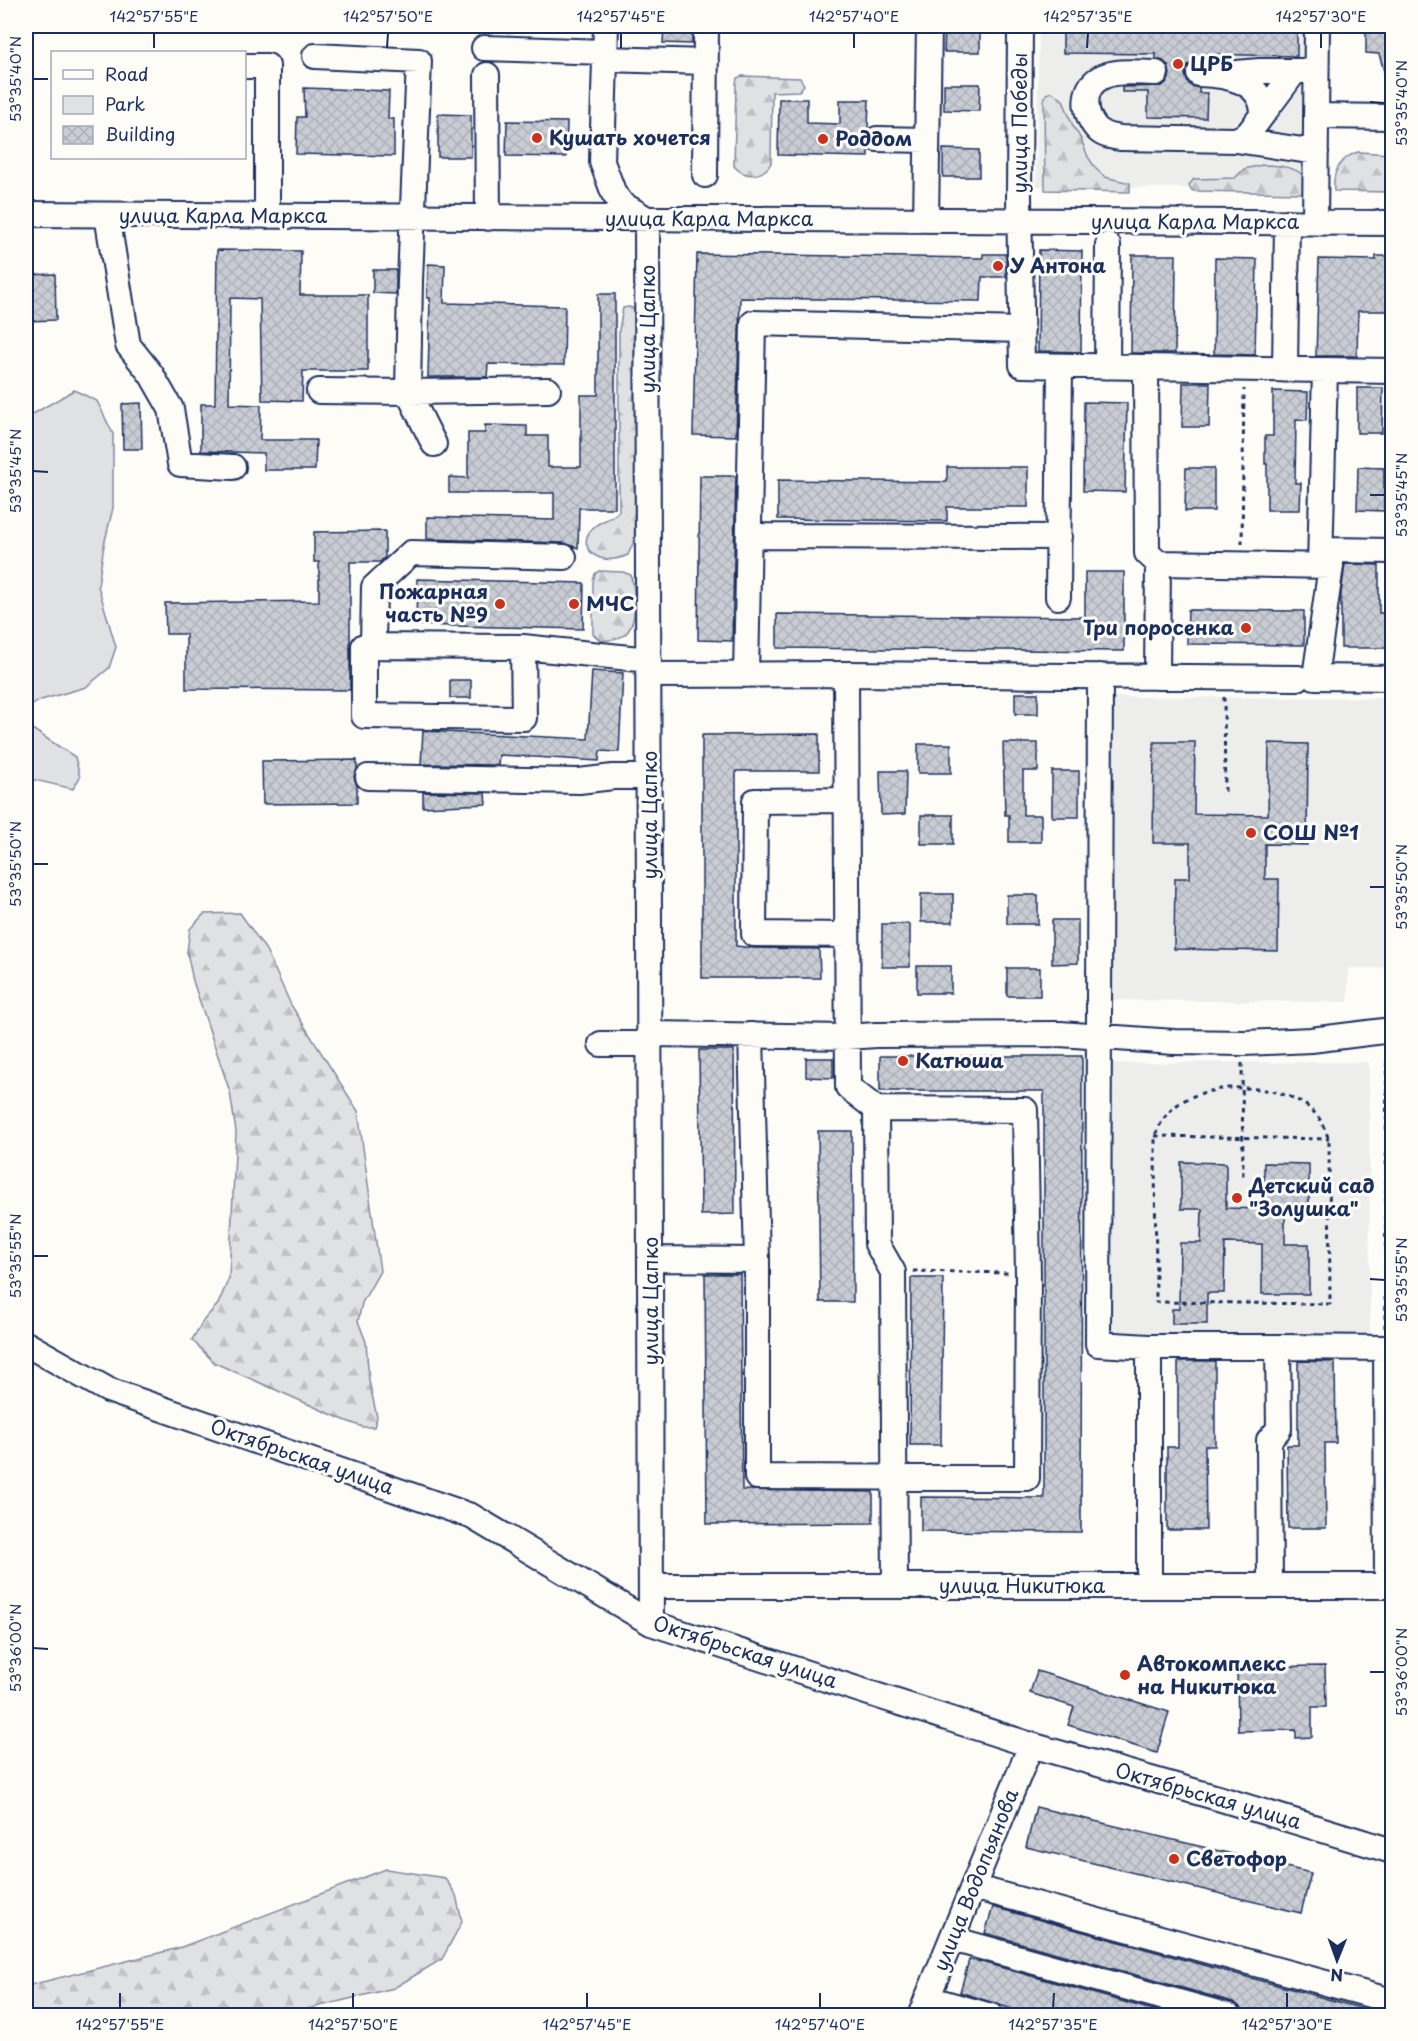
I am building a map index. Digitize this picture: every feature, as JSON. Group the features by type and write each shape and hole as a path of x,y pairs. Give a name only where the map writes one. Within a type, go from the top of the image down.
{"street":[{"path":"569,219 590,208 598,198 602,162 606,26"},
{"path":"926,220 928,26"},
{"name":"улица Победы","path":"1020,26 1023,365 1060,366"},
{"path":"1315,222 1316,116 1306,71 1317,26"},
{"path":"705,175 706,27"},
{"path":"484,48 706,62"},
{"path":"315,56 419,61 408,392 434,444"},
{"path":"246,66 267,66 267,216"},
{"path":"1263,114 1262,104 1252,89 1239,80 1209,74 1306,71"},
{"path":"1236,140 1244,138 1253,130 1263,114 1306,71"},
{"path":"1156,73 1112,73 1095,81 1086,101 1090,116 1099,131 1121,138 1236,140 1316,152"},
{"path":"487,75 488,218"},
{"path":"1316,116 1392,117"},
{"path":"877,139 927,140"},
{"path":"602,162 614,194 622,204 647,219"},
{"name":"улица Карла Маркса","path":"26,214 1392,223"},
{"path":"107,215 128,345 151,374 171,409 180,464 233,467"},
{"name":"улица Цапко","path":"647,219 651,1623"},
{"path":"1285,370 1287,222"},
{"path":"1107,367 1108,245"},
{"path":"746,675 753,323 1022,330"},
{"path":"1058,597 1060,366 1392,371"},
{"path":"1146,367 1147,553 1158,563 1326,566"},
{"path":"1325,370 1326,566 1315,677 1392,678"},
{"path":"319,391 548,390"},
{"path":"749,536 1059,537"},
{"path":"1326,566 1331,550 1392,551"},
{"path":"373,645 374,586 411,553 564,557"},
{"path":"1157,677 1158,563"},
{"path":"523,647 524,718 364,716 364,646 373,645 523,647 649,668 746,675 1298,678"},
{"path":"751,1035 757,1260 757,1477 1027,1478 1028,1274 1025,1110 876,1109 848,1087 846,674"},
{"path":"1100,676 1098,1344 1149,1347 1386,1348 1390,1471 1390,1586"},
{"path":"368,777 579,781 613,777 650,777"},
{"path":"846,800 755,801 754,934 847,935"},
{"path":"602,1044 650,1039 751,1035 847,1037 1060,1034 1098,1038 1244,1043 1311,1040 1390,1031"},
{"path":"876,1109 877,1244 893,1272 895,1586"},
{"path":"651,1259 757,1260"},
{"name":"Октябрьская улица","path":"26,1344 108,1390 471,1516 651,1623 1032,1745 1392,1851"},
{"path":"1149,1347 1149,1586"},
{"path":"1270,1586 1269,1440 1279,1429 1278,1347"},
{"name":"улица Никитюка","path":"651,1586 1390,1586"},
{"name":"улица Водопьянова","path":"924,2007 1032,1745"},
{"path":"973,1887 1392,2001"},
{"path":"952,1939 1229,2016"},
{"path":"924,2007 991,2016"}],"path":[{"path":"1242,564 1244,369"},
{"path":"1224,677 1225,794"},
{"path":"1386,1348 1390,1031"},
{"path":"1243,1179 1244,1043"},
{"path":"1227,1088 1272,1091 1300,1102 1319,1119 1329,1139 1330,1304 1156,1302 1155,1136 1159,1125 1173,1107 1198,1094 1227,1088"},
{"path":"1155,1136 1329,1139"},
{"path":"893,1272 1028,1274"}],"shaded area":[{"path":"1039,26 1328,26 1325,190 1036,186"},
{"name":"СОШ №1","path":"1110,697 1392,698 1392,968 1348,968 1348,1002 1108,1000"},
{"name":"Детский сад \"Золушка\"","path":"1369,1062 1370,1334 1106,1335 1106,1063"}],"green space":[{"path":"742,76 800,78 804,85 799,91 772,92 771,163 764,171 754,175 743,173 734,166 736,84 737,78"},
{"path":"1052,92 1063,100 1073,126 1096,169 1105,177 1130,183 1130,192 1045,190 1044,100 1046,94"},
{"path":"1358,152 1392,154 1392,192 1334,191 1334,178 1338,167 1346,158"},
{"path":"1262,165 1286,167 1300,173 1305,185 1302,193 1193,191 1189,185 1194,179 1235,178 1244,169"},
{"path":"623,308 635,309 638,532 628,555 608,559 600,558 589,551 586,540 589,532 595,526 619,511 619,330"},
{"path":"74,390 97,401 113,434 113,508 104,545 98,586 116,647 109,668 86,687 41,700 26,708 26,418"},
{"path":"599,571 623,572 631,575 634,590 632,623 624,635 613,640 601,641 593,634 593,581 595,574"},
{"path":"26,725 75,757 80,777 73,789 26,778"},
{"path":"240,913 266,950 291,1005 358,1111 380,1271 362,1303 358,1321 366,1342 369,1381 377,1417 374,1427 363,1427 344,1420 215,1363 192,1340 203,1321 218,1304 229,1278 236,1132 230,1092 193,981 187,952 190,929 204,914"},
{"path":"26,1759 30,1760 31,1789 26,1819"},
{"path":"386,1869 445,1878 456,1895 462,1922 442,1959 394,1988 283,2015 26,2015 26,1986 179,1948"}],"building":[{"path":"664,26 692,26 692,44 663,43"},
{"path":"945,26 980,26 980,52 944,52"},
{"name":"ЦРБ","path":"1063,26 1297,26 1297,56 1200,54 1200,60 1193,61 1187,66 1185,74 1191,86 1199,88 1199,93 1207,93 1206,118 1148,117 1148,92 1122,92 1122,87 1162,86 1168,81 1170,74 1168,66 1156,59 1156,54 1063,53"},
{"path":"1366,26 1392,26 1392,88 1389,88 1379,54 1366,53"},
{"path":"944,84 980,84 979,111 944,110"},
{"path":"304,88 389,91 388,119 394,119 394,156 296,154 297,117 305,117"},
{"name":"Роддом","path":"779,99 807,99 807,123 840,124 840,100 869,100 868,128 863,139 868,150 868,157 778,155"},
{"path":"438,114 471,115 471,157 438,157"},
{"name":"Кушать хочется","path":"507,121 567,122 566,157 506,156"},
{"path":"943,149 979,150 979,177 943,177"},
{"path":"217,250 301,251 300,295 368,295 368,371 303,371 302,401 262,400 260,299 230,298 229,404 261,405 260,440 316,440 315,470 264,470 264,453 201,451 201,404 215,404"},
{"path":"1039,250 1082,251 1081,352 1038,351"},
{"path":"697,254 983,258 983,254 1006,254 1006,277 982,277 981,301 740,298 736,436 693,435"},
{"path":"1132,255 1176,255 1175,353 1131,353"},
{"path":"1376,256 1392,256 1392,311 1358,311 1357,356 1316,356 1319,259 1376,260"},
{"path":"1215,258 1257,259 1255,355 1214,354"},
{"path":"428,264 445,265 444,303 565,306 564,365 488,364 487,377 428,377 430,298 427,298"},
{"path":"373,270 396,270 396,294 373,293"},
{"path":"55,274 56,320 26,321 26,275"},
{"path":"598,294 615,294 615,508 579,508 578,548 564,543 427,539 427,517 554,520 554,493 449,493 449,477 468,478 468,433 485,433 485,425 527,426 527,436 548,436 548,467 581,467 581,395 598,395"},
{"path":"1183,383 1210,383 1209,427 1182,427"},
{"path":"1357,388 1383,388 1382,433 1357,433"},
{"path":"1273,391 1308,392 1307,420 1296,419 1295,483 1301,483 1300,510 1267,510 1265,436 1273,436"},
{"path":"1084,402 1127,403 1125,492 1083,491"},
{"path":"141,403 142,449 123,449 122,404"},
{"path":"947,467 1028,467 1028,507 947,507 947,521 778,519 778,480 947,482"},
{"path":"1358,467 1384,468 1384,511 1357,510"},
{"path":"1186,468 1214,468 1214,511 1185,511"},
{"path":"700,476 736,476 732,641 698,640"},
{"path":"385,531 385,557 380,562 350,562 350,690 186,689 186,634 166,634 165,603 319,601 319,562 314,562 314,532"},
{"path":"1345,564 1379,565 1379,613 1392,613 1392,648 1341,648 1341,594"},
{"path":"1085,572 1124,572 1124,651 777,648 777,614 1085,617"},
{"name":"Пожарная часть №9","path":"417,579 584,583 583,629 416,625"},
{"name":"Три поросенка","path":"1188,610 1304,611 1304,645 1187,644"},
{"path":"592,671 623,673 619,752 600,751 599,761 499,755 498,765 421,764 423,731 588,739"},
{"path":"450,680 471,680 471,698 450,698"},
{"path":"1015,693 1038,693 1038,714 1015,714"},
{"path":"819,734 819,771 736,771 736,946 819,949 820,978 702,978 702,735"},
{"path":"1154,742 1195,742 1194,814 1268,815 1269,743 1308,744 1307,845 1265,844 1265,879 1279,879 1278,951 1174,949 1175,878 1190,878 1190,843 1153,843"},
{"path":"1003,743 1038,743 1038,771 1023,771 1023,815 1041,815 1041,842 1009,842 1009,815 1005,815"},
{"path":"918,744 951,744 951,773 918,773"},
{"path":"357,760 354,777 357,786 357,803 263,804 262,761"},
{"path":"880,771 906,771 905,814 881,815"},
{"path":"1052,771 1079,771 1079,817 1052,817"},
{"path":"423,792 485,793 486,804 423,807"},
{"path":"921,815 953,815 953,844 921,844"},
{"path":"921,894 953,894 953,922 921,922"},
{"path":"1007,895 1038,895 1038,924 1007,924"},
{"path":"1052,920 1078,920 1078,963 1052,964"},
{"path":"882,924 910,924 910,967 882,967"},
{"path":"917,966 951,966 951,993 917,993"},
{"path":"1007,968 1040,968 1040,996 1007,996"},
{"path":"699,1050 734,1050 735,1214 701,1215"},
{"path":"880,1056 1082,1056 1081,1532 921,1531 921,1497 1044,1498 1044,1091 880,1091"},
{"path":"806,1058 833,1058 833,1078 806,1077"},
{"path":"818,1131 852,1131 853,1302 820,1302"},
{"name":"Детский сад \"Золушка\"","path":"1181,1162 1226,1163 1226,1208 1264,1209 1264,1163 1309,1164 1309,1212 1285,1211 1285,1244 1309,1244 1309,1294 1262,1294 1262,1244 1225,1243 1224,1293 1207,1293 1207,1324 1172,1324 1172,1309 1179,1309 1180,1243 1201,1243 1202,1209 1181,1209"},
{"path":"705,1274 740,1274 742,1490 873,1492 873,1523 707,1524"},
{"path":"911,1278 943,1278 941,1445 910,1445"},
{"path":"1178,1361 1215,1361 1215,1446 1205,1446 1206,1530 1167,1530 1167,1447 1178,1447"},
{"path":"1298,1361 1335,1362 1336,1443 1325,1443 1326,1528 1288,1528 1287,1445 1298,1445"},
{"path":"1325,1666 1326,1707 1312,1707 1312,1737 1296,1738 1296,1730 1238,1731 1237,1667"},
{"path":"1037,1671 1169,1712 1157,1753 1068,1725 1074,1707 1030,1693"},
{"path":"1036,1807 1311,1873 1301,1913 1026,1847"},
{"path":"993,1907 1371,2011 1371,2016 1256,2016 1243,2012 1233,2002 985,1933"},
{"path":"969,1960 1174,2016 1033,2016 960,1992"}],"place":[{"name":"ЦРБ","path":"1178,64"},
{"name":"Кушать хочется","path":"537,138"},
{"name":"Роддом","path":"823,139"},
{"name":"У Антона","path":"998,266"},
{"name":"Пожарная часть №9","path":"500,604"},
{"name":"МЧС","path":"574,604"},
{"name":"Три поросенка","path":"1246,628"},
{"name":"СОШ №1","path":"1251,833"},
{"name":"Катюша","path":"903,1061"},
{"name":"Детский сад \"Золушка\"","path":"1237,1198"},
{"name":"Автокомплекс на Никитюка","path":"1125,1675"},
{"name":"Светофор","path":"1174,1859"}]}
